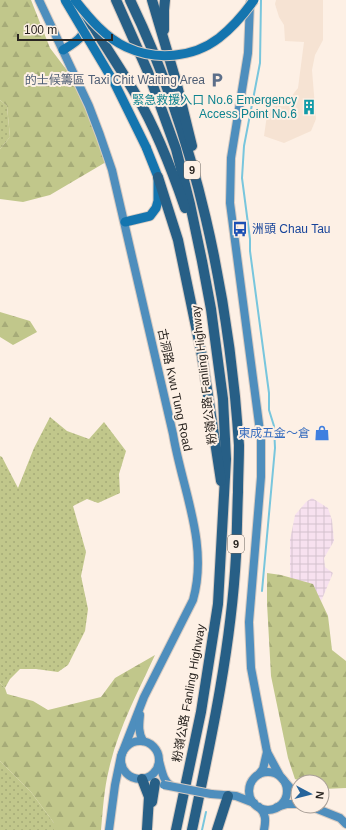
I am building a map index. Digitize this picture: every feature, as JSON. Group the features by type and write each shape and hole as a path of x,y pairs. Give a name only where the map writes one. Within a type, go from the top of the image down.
{"highway":[{"name":"粉嶺公路 Fanling Highway","path":"116,0 148,72 176,149 190,204 211,309 223,399 226,450 218,604 201,712 176,830"},
{"name":"9","path":"130,0 160,68 199,193 214,256 230,353 238,445 236,557 230,616 209,749 192,830"},
{"path":"152,0 201,180 214,256"},
{"path":"165,0 164,26 167,52"},
{"path":"86,13 107,50 137,96 174,178 198,245"},
{"path":"158,177 178,240 202,356 217,462 224,499"},
{"path":"147,829 156,782"},
{"path":"217,830 228,796"}],"main road":[{"path":"65,0 115,84 146,147 158,177 158,200 156,208 150,216 125,222"},
{"path":"75,0 95,24 112,39 126,47 144,53 175,56 191,53 205,47 218,38 239,20 254,0"},
{"path":"63,50 78,41 86,29 86,13 80,0"}],"street":[{"name":"古洞路 Kwu Tung Road","path":"39,0 63,50 100,135 112,170 173,434 176,453 195,529 198,569 193,600 144,697 121,756 109,830"},
{"path":"247,0 250,17"},
{"path":"250,0 248,53 231,158 230,203 261,439 261,477 249,622 249,646 252,674 267,752 280,776 290,788"},
{"path":"116,781 166,782 163,778 158,756 153,746 143,741 140,736 139,730 144,697"},
{"path":"130,776 123,768 121,756 126,746 131,743 143,741"},
{"path":"228,796 236,794 246,788 259,774 263,769 267,752"},
{"path":"156,782 153,773 157,768 158,756"},
{"path":"259,774 268,772 280,776 284,780 286,786 286,793 281,804 268,816 264,830"},
{"path":"116,781 122,777 130,776 210,794 242,797 264,809 290,804"},
{"path":"252,780 249,786 249,792 256,805 265,815 266,821 264,830"},
{"path":"330,814 340,818 346,824"}],"shaded area":[{"path":"276,0 323,0 323,40 315,55 312,70 316,119 311,131 284,143 264,136 268,108 287,102 298,88 304,42 285,41 284,25 279,17 275,4"},
{"path":"312,498 328,508 332,520 334,541 324,558 325,567 333,573 317,611 290,590 290,540 295,515 306,502"}],"green space":[{"path":"0,0 31,0 50,48 69,73 97,129 106,162 50,195 23,202 0,199 0,149 10,137 7,106 0,100"},
{"path":"0,100 7,106 10,137 0,149"},
{"path":"0,312 30,321 37,332 13,345 0,337"},
{"path":"50,417 67,431 89,439 104,422 126,451 119,474 120,493 98,503 87,499 73,506 86,552 81,576 88,609 85,631 68,665 58,672 36,669 20,669 10,679 5,688 0,683 0,456 2,457 18,488 34,448"},
{"path":"267,573 281,575 313,584 328,616 332,650 346,661 346,788 330,789 330,774 293,774 288,758 271,676"},
{"path":"155,655 129,711 113,754 106,784 101,830 54,830 54,823 31,792 0,761 0,683 5,688 7,694 33,701 48,710 101,697 115,678"},
{"path":"0,761 31,792 54,823 54,830 0,830"}],"waterway":[{"path":"261,0 260,63 244,146 242,178 269,393 269,410 274,426 275,448 262,591"},
{"path":"202,830 206,812"}],"place":[{"name":"的士候籌區 Taxi Chit Waiting Area","path":"217,80"},
{"name":"緊急救援入口 No.6 Emergency Access Point No.6","path":"309,107"},
{"name":"洲頭 Chau Tau","path":"240,229"},
{"name":"東成五金～倉","path":"322,433"}]}
